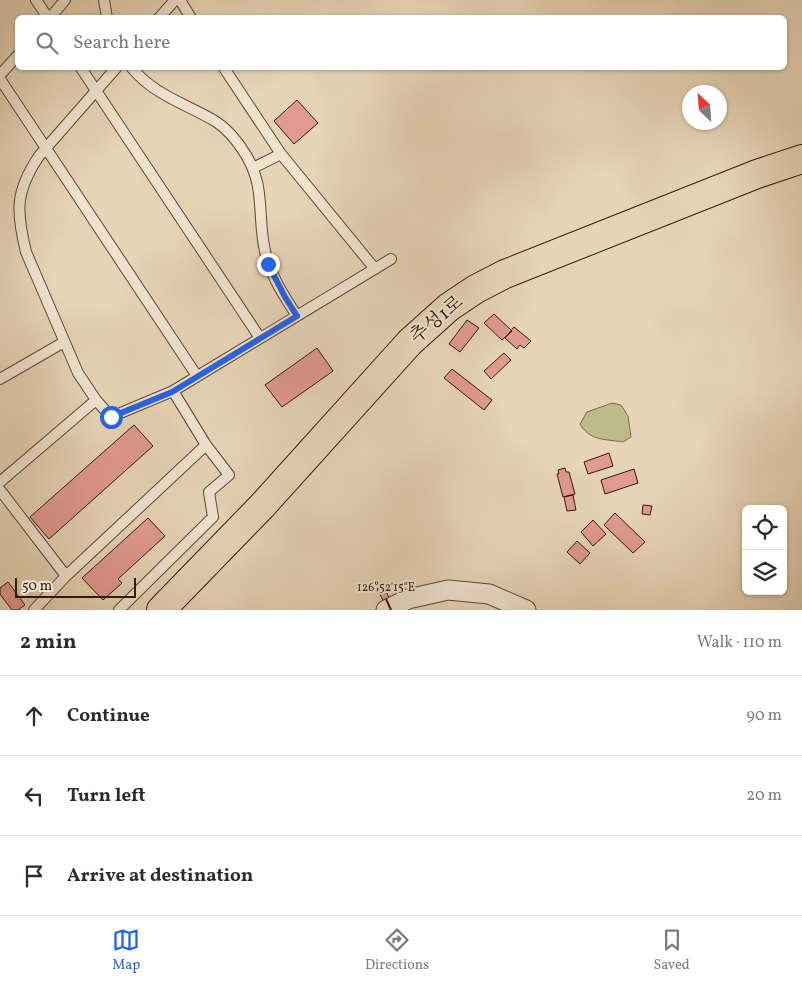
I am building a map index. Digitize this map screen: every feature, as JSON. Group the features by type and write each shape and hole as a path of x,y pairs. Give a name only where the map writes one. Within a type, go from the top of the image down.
{"main road":[{"name":"추성1로","path":"161,610 262,506 404,348 450,307 476,289 505,274 757,174 802,159"}],"street":[{"path":"386,610 408,599 448,590 489,594 526,610"}],"lane":[{"path":"36,0 47,15"},
{"path":"52,15 65,0"},
{"path":"104,0 106,15"},
{"path":"162,15 175,0"},
{"path":"180,0 189,15"},
{"path":"0,75 15,58"},
{"path":"82,70 260,338"},
{"path":"114,70 46,148 29,171 20,194 20,222 26,252 78,373 96,400 111,417 172,392 391,259"},
{"path":"134,70 150,86 216,122 240,146 253,168 261,201 264,249 268,264 297,316"},
{"path":"225,70 281,154 375,269"},
{"path":"0,79 197,376"},
{"path":"253,168 281,154"},
{"path":"0,379 64,342"},
{"path":"119,610 213,517 209,492 229,475 206,445 172,392"},
{"path":"0,482 96,400"},
{"path":"34,610 66,576 206,445"},
{"path":"0,490 66,576"}],"shaded area":[{"path":"612,403 621,405 628,416 631,437 623,442 588,434 580,424 587,412"}],"building":[{"path":"297,100 318,123 294,144 274,121"},
{"path":"494,314 512,331 502,340 484,323"},
{"path":"467,320 479,328 460,352 449,344"},
{"path":"514,327 531,341 524,348 520,345 517,349 505,338"},
{"path":"317,348 333,371 282,407 265,385"},
{"path":"504,353 511,360 491,379 484,371"},
{"path":"452,369 492,400 484,410 444,378"},
{"path":"134,425 153,446 49,539 30,517"},
{"path":"609,453 613,466 588,474 584,462"},
{"path":"565,468 566,472 569,472 575,494 563,497 557,474 559,474 558,470"},
{"path":"634,469 638,483 605,494 601,480"},
{"path":"573,495 576,510 567,511 564,497"},
{"path":"643,505 652,506 650,515 642,514"},
{"path":"615,513 645,542 633,553 604,525"},
{"path":"148,518 165,536 118,579 122,583 103,600 82,578"},
{"path":"593,520 606,534 593,546 581,532"},
{"path":"577,541 590,553 580,564 567,552"},
{"path":"8,582 25,605 18,610 12,610 0,594 0,588"},
{"path":"383,586 391,601 385,604 377,589"}],"route":[{"path":"111,417 172,392 297,316 268,264"}]}
